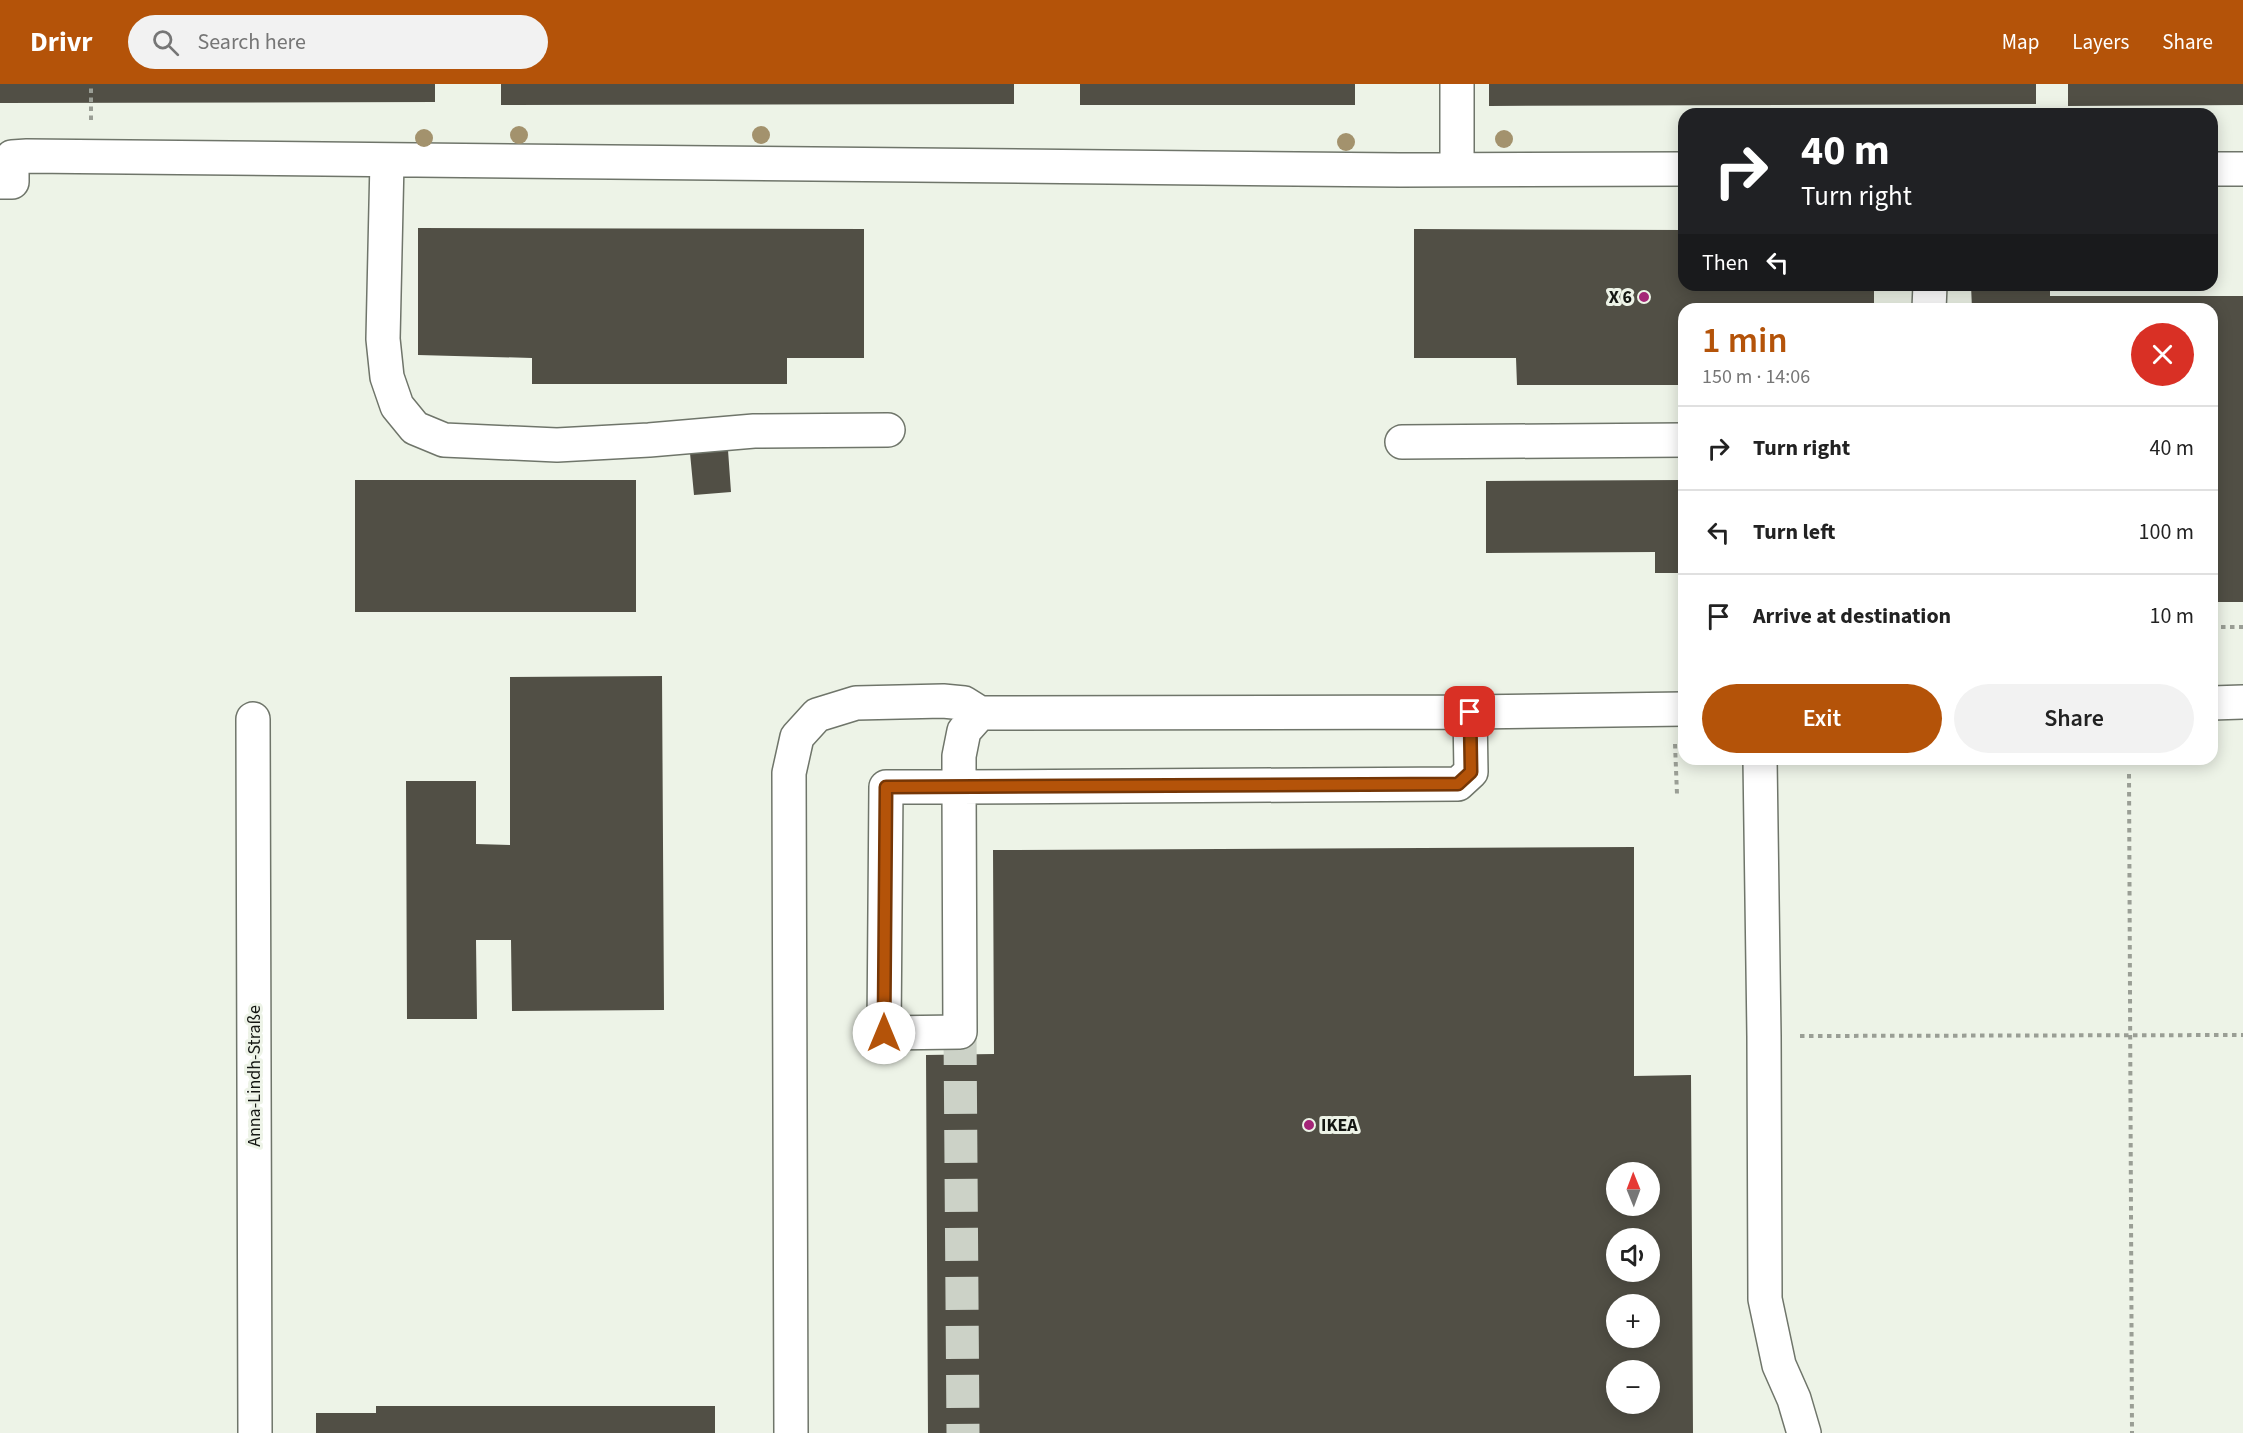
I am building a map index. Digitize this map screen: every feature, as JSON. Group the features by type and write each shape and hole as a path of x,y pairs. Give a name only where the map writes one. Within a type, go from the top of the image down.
{"street":[{"path":"1457,84 1457,169"},
{"path":"0,182 12,182 12,157 1678,169"},
{"path":"387,161 383,339 387,377 397,406 416,428 444,440 557,445 754,431 888,430"},
{"path":"2218,169 2243,169"},
{"path":"1402,442 1678,440"},
{"path":"791,1433 789,773 797,737 817,715 856,703 943,701 964,703 980,713 1678,709"},
{"path":"2218,703 2243,702"},
{"path":"980,713 964,731 958,756 959,787 960,1032 884,1033 886,787 959,787 1458,784 1471,772 1470,712"},
{"name":"Anna-Lindh-Straße","path":"253,719 255,1433"},
{"path":"1760,765 1764,1036 1764,1299 1779,1365 1794,1399 1804,1433"}],"path":[{"path":"2218,627 2243,627"},
{"path":"2129,774 2132,1433"},
{"path":"1764,1036 2243,1035"}],"building":[{"path":"0,84 435,84 435,102 0,103"},
{"path":"501,84 1014,84 1014,104 501,105"},
{"path":"1080,84 1355,84 1355,105 1080,105"},
{"path":"1489,84 2036,84 2036,104 1489,106"},
{"path":"2068,84 2243,84 2243,105 2068,106"},
{"path":"418,228 864,229 864,358 787,358 787,384 532,384 532,358 418,355"},
{"name":"X 6","path":"1414,229 1678,230 1678,291 1874,291 1874,303 1678,303 1678,385 1517,385 1516,358 1414,358"},
{"path":"1971,291 2050,291 2050,296 2243,296 2243,602 2218,602 2218,303 1972,303"},
{"path":"728,450 731,492 694,495 690,453"},
{"path":"355,480 636,480 636,612 355,612"},
{"path":"1678,480 1678,573 1655,573 1655,552 1486,553 1486,481"},
{"path":"662,676 664,1010 512,1011 511,940 476,940 477,1019 407,1019 406,781 476,781 476,844 510,845 510,677"},
{"name":"IKEA","path":"1634,847 1634,1076 1691,1075 1693,1433 928,1433 926,1055 994,1054 993,850"},
{"path":"376,1406 715,1406 715,1433 316,1433 316,1413 376,1413"}],"tunnel":[{"path":"960,1032 963,1433"}],"place":[{"name":"X 6","path":"1644,297"},
{"name":"IKEA","path":"1309,1125"}],"route":[{"path":"884,1033 886,787 1458,784 1471,772 1470,712"}]}
